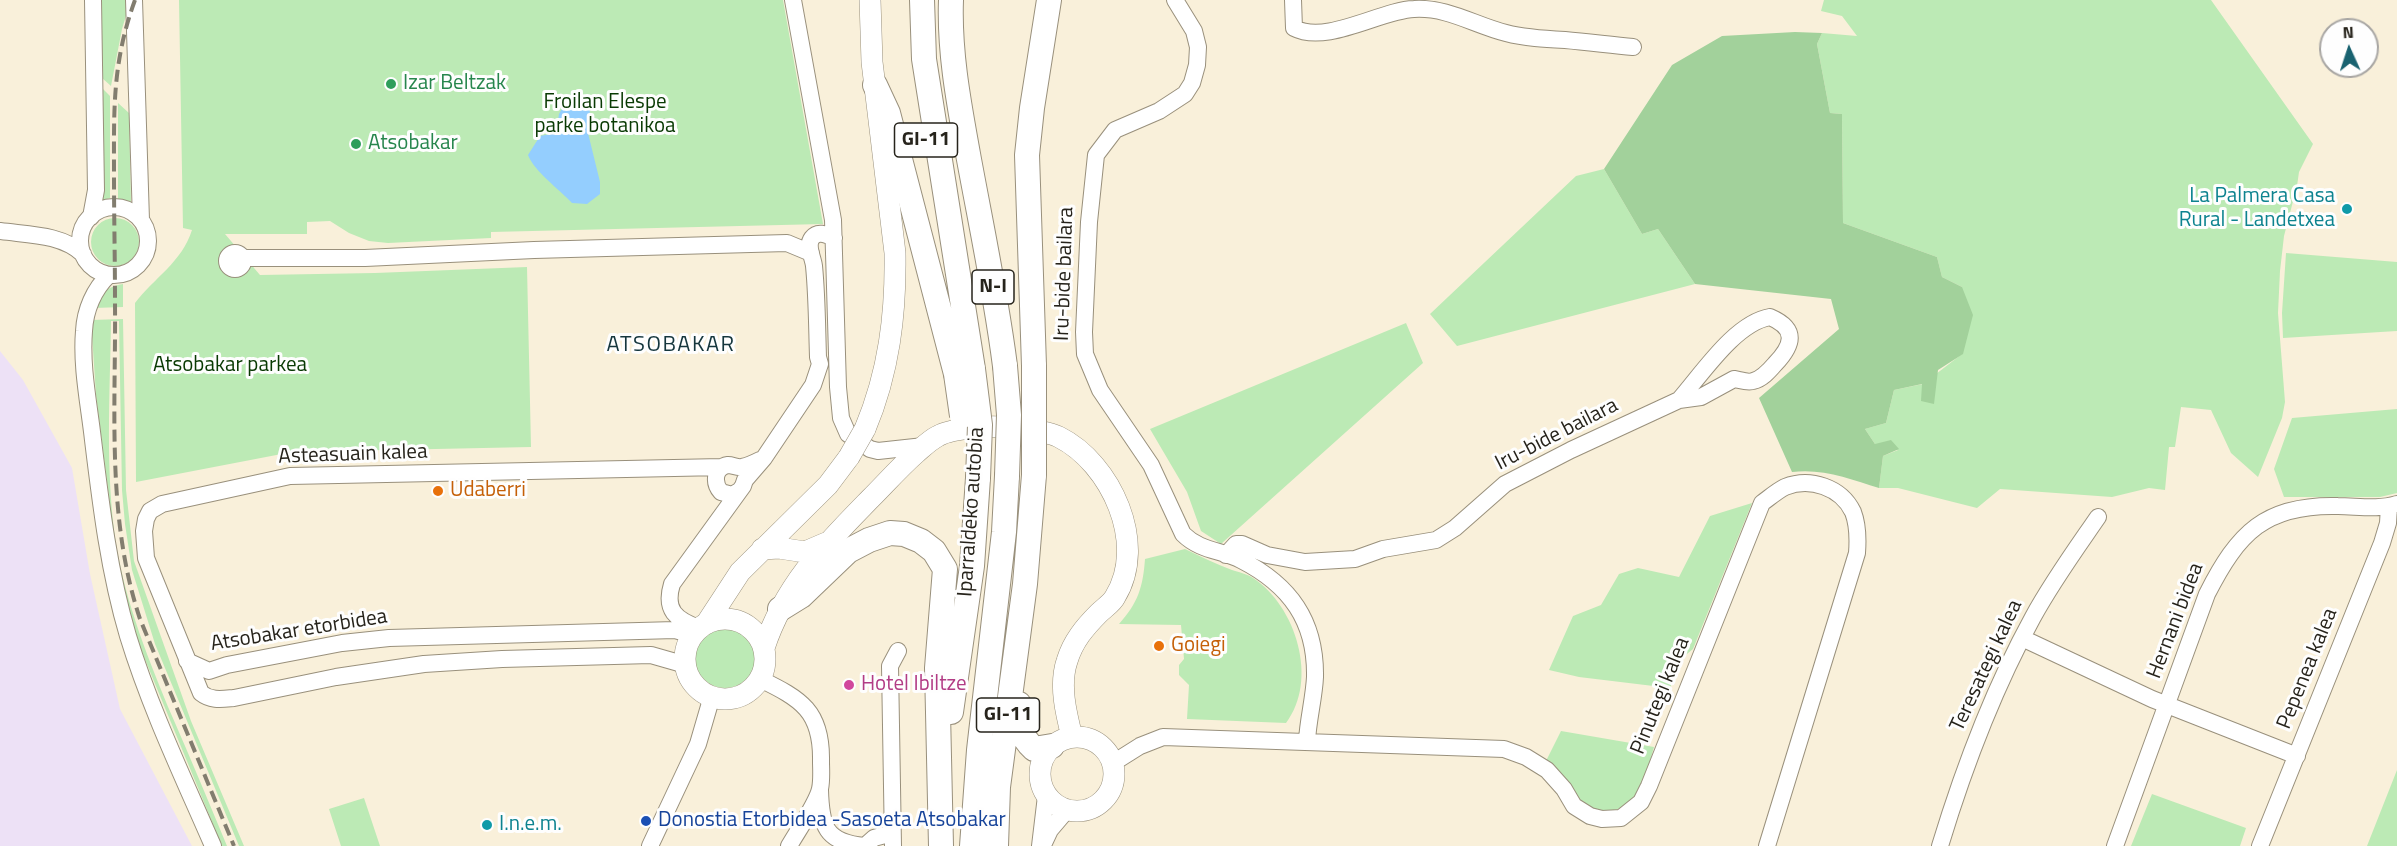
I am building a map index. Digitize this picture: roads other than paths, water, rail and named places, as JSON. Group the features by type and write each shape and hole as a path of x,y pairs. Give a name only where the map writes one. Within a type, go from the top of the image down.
{"highway":[{"name":"GI-11","path":"907,0 908,44 923,130 959,277"},
{"name":"Iparraldeko autobia","path":"922,0 924,59 959,277 964,371 980,424 972,479 972,566 955,677 942,846"},
{"name":"Iparraldeko autobia","path":"951,0 950,27 960,110 991,273 1005,366 1009,415 1004,532 979,750 972,846"},
{"name":"GI-11","path":"996,846 998,787 1025,584 1034,475 1034,366 1027,155 1049,0"},
{"path":"875,85 888,113 964,371"},
{"path":"940,723 972,479"},
{"path":"780,609 801,596 848,551 869,540 890,533 904,534 934,551 945,569 937,668 942,846"},
{"path":"1025,584 1029,609 1017,721 1025,741 1034,749 1062,742"}],"main road":[{"path":"870,0 875,85 895,253 896,284 894,314 878,397 865,429 849,457 828,485 740,572 700,629 686,654 686,665 695,684 712,696 729,699 749,691 760,679 765,666 764,648 780,609 801,574 826,543 902,465 938,435 1002,426 1057,436 1075,447 1093,464 1115,498 1123,521 1128,549 1124,574 1115,597 1080,631 1066,661 1062,742"},
{"path":"762,549 779,548 805,552 826,543"},
{"path":"700,629 725,619 742,622 754,631 764,648"},
{"path":"1082,737 1101,745 1113,762 1115,774 1113,785 1100,804 1090,810 1067,810 1056,805 1047,796 1040,776 1045,755 1062,742 1082,737"}],"street":[{"path":"83,254 81,233 91,217 96,190 93,0"},
{"path":"0,231 48,237 73,245 83,254 89,264 109,275 121,275 132,271 141,263 148,242 141,220 134,0"},
{"path":"793,0 829,194 834,238 841,418 848,434 870,449 878,451 924,446"},
{"name":"Iru-bide bailara","path":"1174,0 1194,32 1198,47 1197,65 1192,83 1185,94 1174,103 1115,130 1096,155 1089,222 1084,354 1100,390 1151,465 1183,534 1192,543 1237,558 1272,578 1290,596 1302,615 1310,636 1315,680 1307,741"},
{"path":"1293,0 1294,28 1301,32 1347,28 1409,9 1424,8 1440,10 1486,28 1521,37 1634,47"},
{"path":"91,217 110,208 122,208 141,220"},
{"path":"700,629 682,622 672,612 668,597 672,585 736,477 762,460 813,385 820,364 814,263 809,245 812,238 818,234 834,238"},
{"path":"242,258 365,258 534,250 787,243 811,253"},
{"path":"109,275 97,290 87,309 84,331 89,408 107,543 115,585 141,675 213,846"},
{"name":"Iru-bide bailara","path":"1226,555 1236,544 1242,544 1267,555 1305,562 1355,559 1383,549 1436,540 1455,528 1504,484 1570,450 1679,400 1701,398 1734,379 1751,382 1766,374 1788,351 1791,337 1788,328 1782,322 1770,317 1752,324 1728,343 1679,400"},
{"path":"820,364 832,366 838,360"},
{"name":"Asteasuain kalea","path":"187,661 146,558 144,531 146,519 150,511 162,504 290,476 736,477"},
{"name":"Pinutegi kalea","path":"1113,762 1140,746 1163,737 1504,749 1526,757 1547,770 1564,789 1574,806 1590,816 1602,819 1621,818 1641,802 1649,786 1762,503 1785,487 1805,483 1822,485 1843,497 1853,512 1858,534 1857,553 1767,846"},
{"name":"Hernani bidea","path":"2115,846 2207,594 2222,564 2244,537 2267,517 2295,509 2393,505"},
{"name":"Pepenea kalea","path":"2260,846 2382,543 2393,505"},
{"name":"Teresategi kalea","path":"1940,846 1986,713 2022,638 2058,577 2098,517"},
{"name":"Atsobakar etorbidea","path":"187,661 209,671 227,665 321,646 389,638 700,629"},
{"path":"2022,638 2167,705 2297,756"},
{"path":"760,679 801,701 811,713 818,726 821,754 822,823 830,835 851,845 865,846 874,838 892,839 890,666 898,651"},
{"path":"209,671 209,686 215,699 234,698 336,676 435,663 651,655 686,665"},
{"name":"Atsobakar etorbidea","path":"187,661 201,693 215,699"},
{"path":"650,846 698,744 712,696"},
{"path":"789,846 820,789"},
{"path":"1042,846 1047,796"},
{"path":"1042,846 1052,838 1067,810"}],"water":[{"path":"577,97 590,109 588,133 600,182 600,194 587,204 572,203 541,174 528,155 540,136 556,133 559,114 567,100"}],"railway":[{"path":"135,0 127,23 118,66 114,129 114,422 117,502 129,580 140,619 234,846"}],"place":[{"name":"Izar Beltzak","path":"391,84"},
{"name":"Atsobakar","path":"356,144"},
{"name":"La Palmera Casa Rural - Landetxea","path":"2347,209"},
{"name":"Udaberri","path":"438,491"},
{"name":"Goiegi","path":"1159,646"},
{"name":"Hotel Ibiltze","path":"849,685"},
{"name":"Donostia Etorbidea -Sasoeta Atsobakar","path":"646,821"},
{"name":"I.n.e.m.","path":"487,825"}],"district":[{"name":"ATSOBAKAR","path":"671,346"}],"park label":[{"name":"Froilan Elespe parke botanikoa","path":"605,115"},
{"name":"Atsobakar parkea","path":"230,366"}]}
